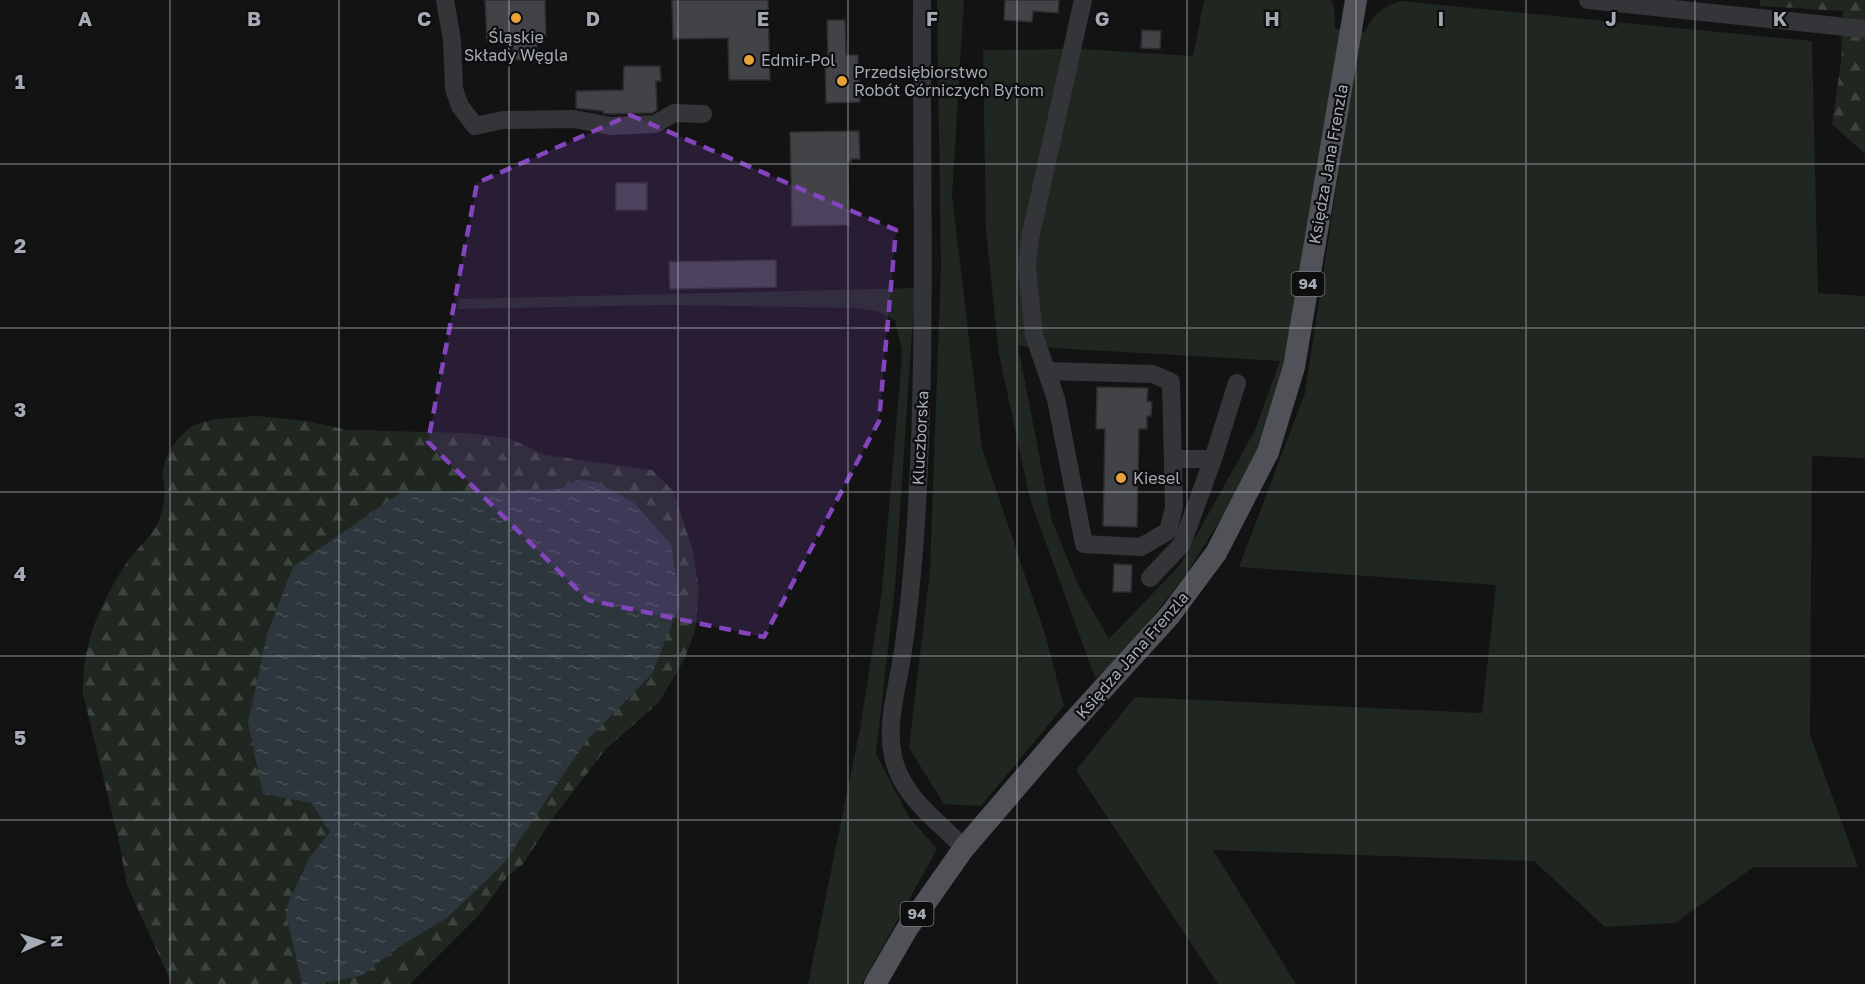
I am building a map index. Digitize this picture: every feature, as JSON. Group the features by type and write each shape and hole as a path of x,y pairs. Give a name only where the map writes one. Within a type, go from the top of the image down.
{"main road":[{"name":"Księdza Jana Frenzla","path":"875,984 907,929 964,848 1060,736 1170,615 1216,554 1268,452 1294,367 1356,0"}],"street":[{"path":"445,0 452,40 454,89 460,106 475,126 503,120 574,119 611,126 644,125 655,124 675,113 703,114"},
{"name":"Kluczborska","path":"922,0 924,301 921,410 913,557 902,656 893,709 891,745 895,766 903,785 964,848"},
{"path":"1047,371 1153,374 1171,382 1174,507 1168,531 1141,547 1084,544 1056,399 1034,335 1027,268 1030,238 1083,0"},
{"path":"1588,0 1865,29"},
{"path":"1150,578 1182,544 1213,459 1236,383"},
{"path":"1173,459 1213,459"}],"highlighted area":[{"path":"630,115 896,230 879,421 764,637 588,600 428,442 477,183"}],"green space":[{"path":"937,0 964,0 952,195 982,448 1045,634 1064,706 981,806 944,804 909,748 930,570 941,267"},
{"path":"1204,0 1331,0 1334,8 1335,28 1341,30 1285,362 1265,436 1232,501 1188,572 1120,658 1095,678 1030,499 999,354 986,232 983,50 1080,49 1193,56","holes":["1018,346 1280,361 1255,430 1180,565 1109,639 1079,587 1052,521"]},
{"path":"1760,0 1865,0 1865,154 1832,124 1841,62 1843,11 1760,6"},
{"path":"1401,1 1812,41 1818,293 1865,296 1865,458 1812,456 1810,735 1858,867 1754,867 1675,923 1605,927 1534,861 1213,850 1296,984 1218,984 1076,770 1135,697 1482,713 1496,585 1239,567 1305,393 1360,31 1365,32 1371,20 1379,12"},
{"path":"915,288 895,586 876,754 909,817 937,849 862,984 808,984 860,729 882,590 902,351 895,320 879,312 856,308 666,305 458,309 459,299"},
{"path":"257,416 306,421 348,430 466,433 509,438 545,455 652,470 674,492 693,552 699,589 695,631 684,660 659,702 605,750 552,819 523,864 507,877 479,915 410,984 319,984 361,976 505,862 586,741 652,674 577,480 559,489 400,493 263,794 311,803 330,832 309,858 285,910 302,984 172,984 127,885 119,842 83,694 85,658 101,608 109,593 127,562 152,533 158,522 164,500 163,469 175,442 187,430 201,423"}],"water":[{"path":"577,480 597,482 633,502 671,544 680,604 652,674 586,741 505,862 448,917 396,949 361,976 319,984 302,984 285,910 309,858 330,832 311,803 263,794 248,723 267,634 293,567 400,493 559,489"}],"building":[{"name":"Śląskie Składy Węgla","path":"485,0 545,0 546,36 537,36 537,60 513,60 513,41 487,41"},
{"name":"Edmir-Pol","path":"672,0 768,0 770,80 729,80 728,38 673,39"},
{"path":"1005,0 1059,0 1058,13 1033,11 1032,22 1004,20"},
{"name":"Przedsiębiorstwo Robót Górniczych Bytom","path":"827,20 845,20 846,55 858,55 860,102 826,103"},
{"path":"1142,30 1161,31 1160,49 1141,48"},
{"path":"624,66 660,66 661,81 656,81 657,110 652,113 609,114 603,111 576,108 576,91 623,90"},
{"path":"859,131 860,159 851,159 851,162 848,162 849,225 792,226 790,132"},
{"path":"616,183 647,183 647,210 616,210"},
{"path":"776,260 776,287 670,289 669,262"},
{"name":"Kiesel","path":"1097,387 1148,388 1147,401 1152,402 1151,416 1147,416 1147,429 1139,429 1137,527 1103,526 1105,429 1096,429"},
{"path":"1114,564 1132,565 1131,592 1113,592"}],"place":[{"name":"Śląskie Składy Węgla","path":"516,18"},
{"name":"Edmir-Pol","path":"749,60"},
{"name":"Przedsiębiorstwo Robót Górniczych Bytom","path":"842,81"},
{"name":"Kiesel","path":"1121,478"}]}
